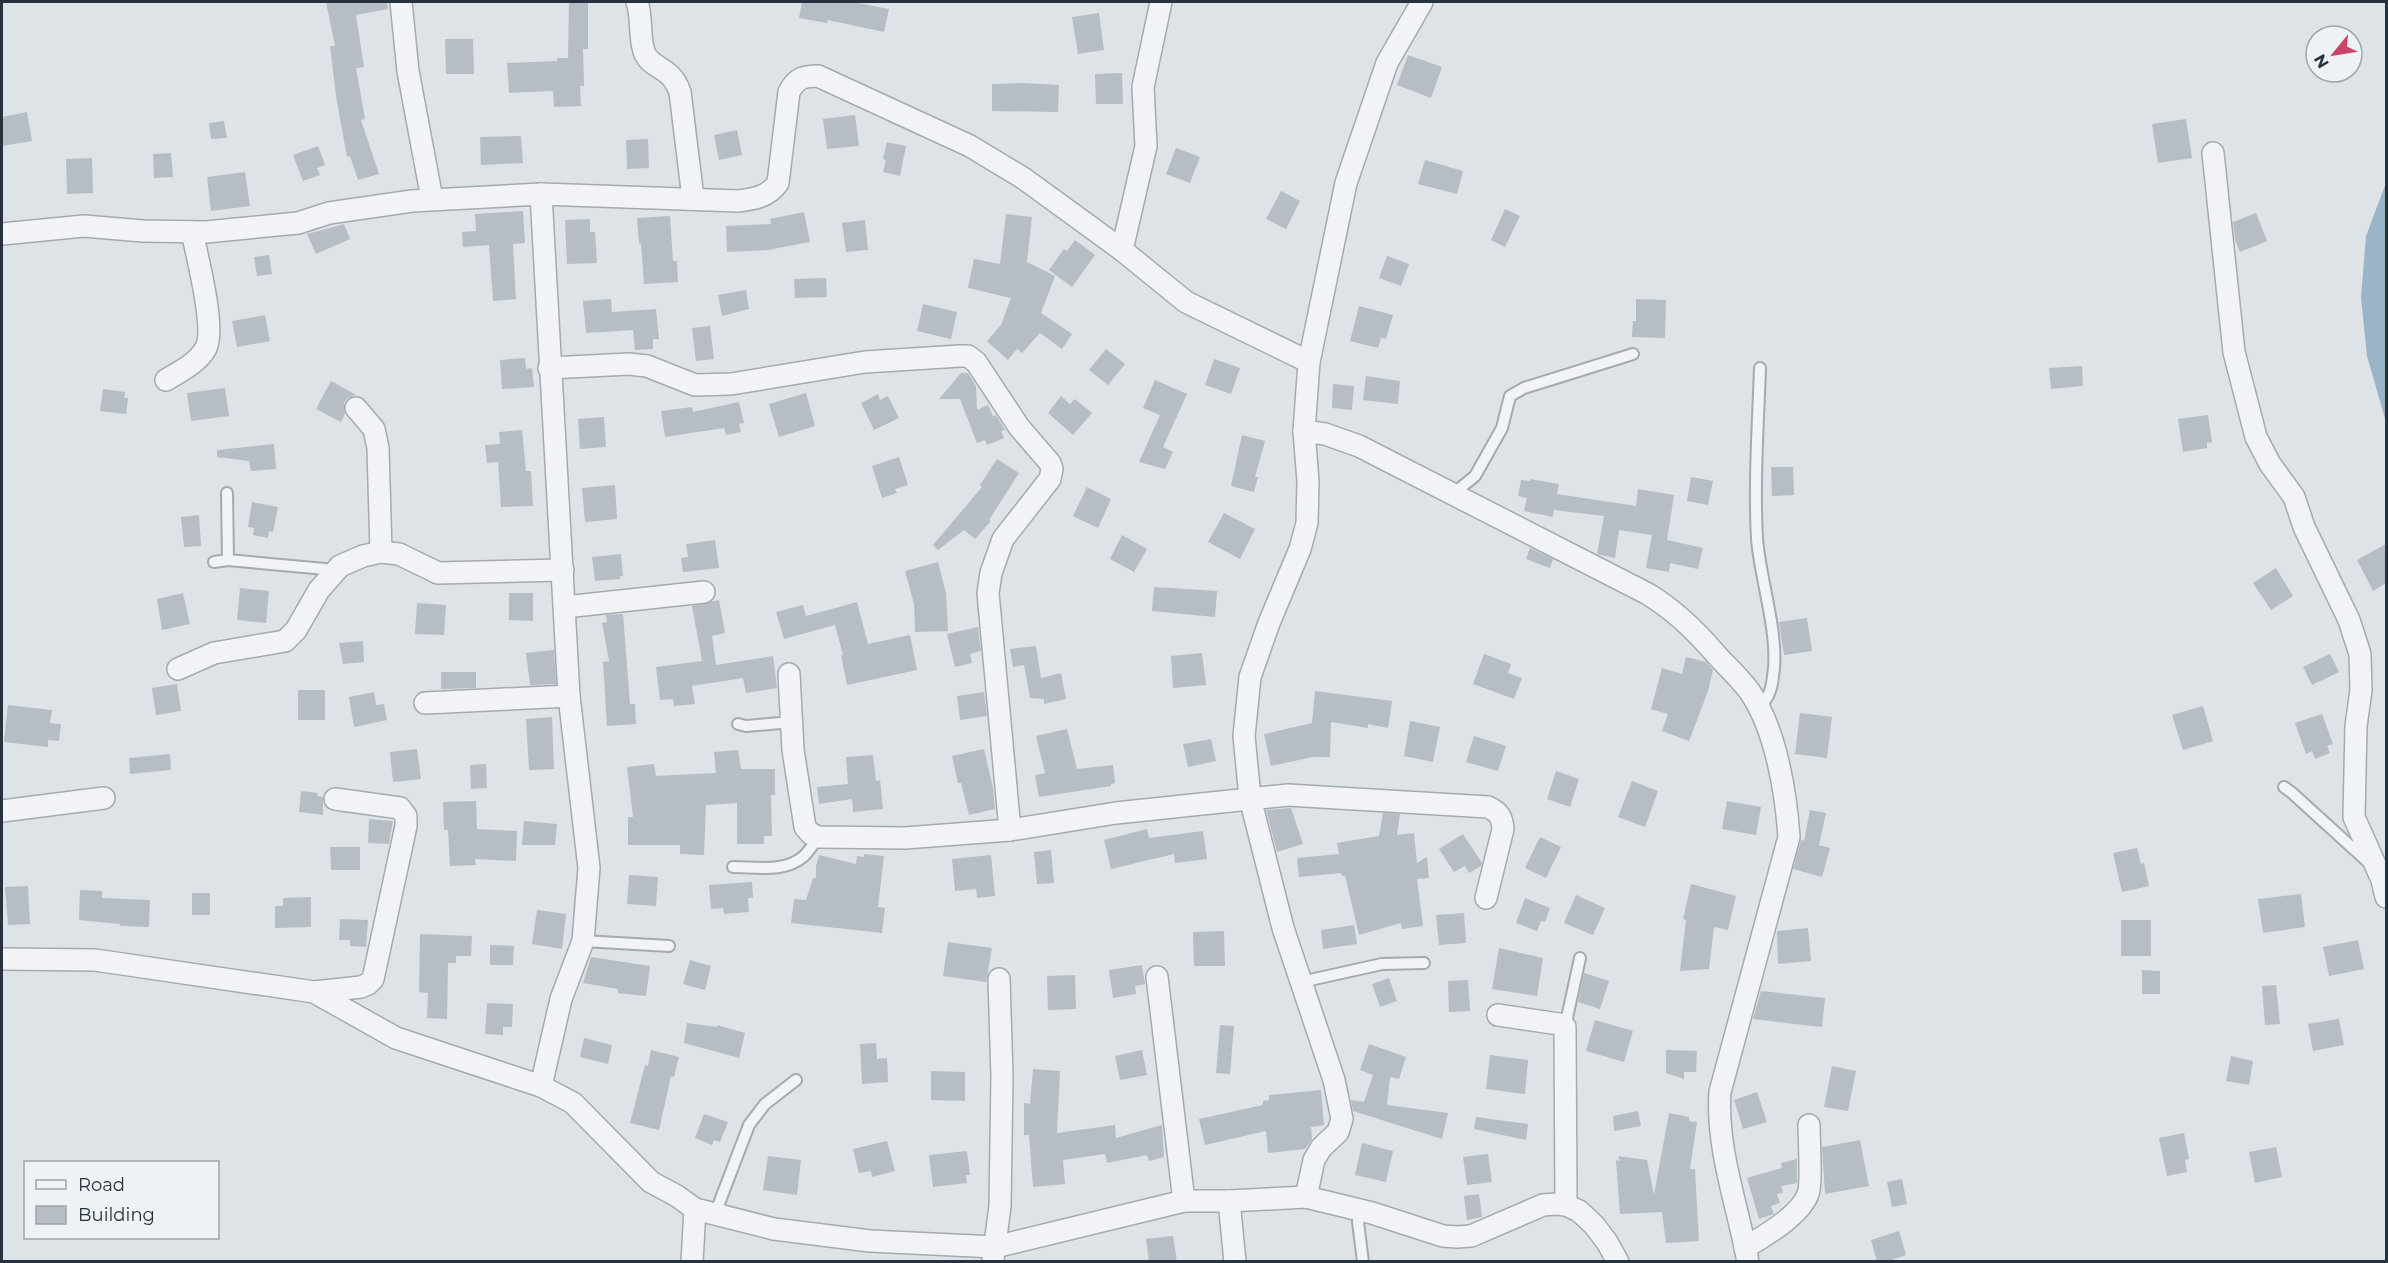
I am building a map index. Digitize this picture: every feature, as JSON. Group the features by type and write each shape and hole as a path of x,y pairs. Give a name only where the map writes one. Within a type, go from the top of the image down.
{"street":[{"path":"401,2 408,71 432,199"},
{"path":"637,2 640,9 642,44 646,56 668,71 676,81 680,92 693,198"},
{"path":"1122,250 1146,146 1143,87 1161,2"},
{"path":"1306,1197 1314,1160 1321,1148 1338,1132 1342,1119 1334,1080 1283,928 1250,798 1244,736 1250,677 1269,623 1300,549 1307,523 1308,481 1304,431 1309,362 1346,183 1387,63 1422,2"},
{"path":"2,234 84,226 192,232 298,223 328,213 432,199 541,194 751,200 771,192 778,183 789,92 793,83 804,76 818,76 970,146 1023,178 1122,250 1186,302 1309,362"},
{"path":"2213,153 2234,352 2256,437 2270,464 2294,497 2304,527 2349,620 2360,654 2361,690 2355,746 2355,817 2376,864 2386,897"},
{"path":"541,194 569,696 589,868 582,941 561,999 541,1086"},
{"path":"166,380 194,361 206,347 209,329 192,232"},
{"path":"549,368 629,364 647,366 694,386 731,384 865,362 960,356 968,356 976,362 1019,427 1050,463 1052,470 1050,478 1003,539 991,573 988,593 1010,830"},
{"path":"356,408 374,429 378,448 381,552"},
{"path":"1304,431 1324,434 1359,446 1648,594 1668,606 1686,622 1750,692 1764,720 1773,747 1787,809 1789,837 1720,1092 1721,1138 1747,1255 1798,1209 1809,1194 1809,1125"},
{"path":"178,669 214,653 285,641 296,630 319,590 333,573 340,566 363,555 381,552 399,554 438,573 563,570"},
{"path":"565,607 704,592"},
{"path":"789,674 793,750 805,827 811,834 819,837 905,838 1010,830 1116,813 1288,795 1488,807 1498,812 1503,819 1503,830 1486,898"},
{"path":"425,703 569,696"},
{"path":"2,811 104,798"},
{"path":"2,959 95,960 314,992 361,987 368,984 373,979 406,826 406,816 400,808 335,799"},
{"path":"1157,977 1184,1201"},
{"path":"994,1254 1000,1206 1002,1077 999,979"},
{"path":"314,992 396,1038 541,1086 573,1103 651,1182 705,1211 774,1229 994,1254 1184,1201 1306,1197 1359,1210 1443,1236 1457,1237 1471,1236 1543,1205 1566,1205 1579,1211 1594,1225 1618,1262"},
{"path":"1498,1015 1559,1024 1565,1027 1566,1205"},
{"path":"1229,1201 1235,1262"},
{"path":"693,1262 705,1211"}],"lane":[{"path":"1453,494 1475,476 1502,428 1510,396 1524,388 1633,354"},
{"path":"1758,707 1768,697 1774,675 1774,647 1757,540 1756,474 1760,368"},
{"path":"227,493 228,560"},
{"path":"214,562 228,560 325,569 333,573"},
{"path":"738,724 746,726 792,722"},
{"path":"2283,787 2300,799 2366,860 2376,864"},
{"path":"733,867 777,868 792,864 804,856 819,837"},
{"path":"582,941 669,946"},
{"path":"1565,1027 1580,958"},
{"path":"1301,982 1382,964 1424,963"},
{"path":"705,1211 749,1125 765,1104 795,1080"},
{"path":"1359,1210 1358,1222 1363,1262"}],"water":[{"path":"2386,183 2386,422 2367,356 2361,298 2366,236"}],"building":[{"path":"326,2 387,2 388,9 356,15 364,67 356,68 365,119 361,120 379,174 358,180 350,156 347,157 336,96 330,46 335,46"},
{"path":"569,2 588,2 588,49 583,49 584,86 580,86 581,106 554,107 553,91 509,93 507,63 557,61 557,58 568,58"},
{"path":"802,2 853,2 889,9 884,32 828,20 827,23 799,18"},
{"path":"1099,13 1104,50 1078,54 1072,17"},
{"path":"445,39 473,39 474,74 446,74"},
{"path":"1408,55 1442,67 1431,98 1397,85"},
{"path":"1122,73 1123,104 1096,104 1095,74"},
{"path":"992,84 1059,85 1058,112 992,111"},
{"path":"27,112 32,141 2,146 2,117"},
{"path":"855,115 859,146 827,149 823,119"},
{"path":"2186,119 2192,158 2158,163 2152,124"},
{"path":"224,121 227,138 211,139 209,123"},
{"path":"737,130 742,155 719,160 714,135"},
{"path":"521,136 523,163 481,165 480,137"},
{"path":"648,139 649,168 627,169 626,140"},
{"path":"887,142 906,146 900,176 883,172"},
{"path":"318,146 325,165 317,168 320,175 303,181 293,155"},
{"path":"1176,148 1200,157 1190,183 1166,174"},
{"path":"171,153 173,177 154,178 153,154"},
{"path":"92,158 93,193 67,194 66,159"},
{"path":"1425,160 1463,171 1457,194 1418,184"},
{"path":"245,172 250,206 211,211 207,177"},
{"path":"1281,191 1300,201 1286,229 1266,219"},
{"path":"1505,209 1520,216 1505,247 1491,240"},
{"path":"523,211 525,243 513,244 516,299 493,301 489,245 463,247 462,232 476,231 475,214"},
{"path":"804,212 810,242 768,250 727,252 726,226 771,224 770,219"},
{"path":"2256,213 2267,241 2240,252 2235,240 2233,222"},
{"path":"1006,214 1032,217 1027,262 1055,276 1041,313 1072,334 1062,349 1040,333 1022,353 1017,349 1008,360 987,341 1001,325 1011,298 968,288 974,259 1000,264"},
{"path":"670,216 673,261 677,261 678,282 644,284 637,218"},
{"path":"590,219 590,232 595,232 597,263 567,264 565,220"},
{"path":"865,220 868,250 846,252 842,223"},
{"path":"344,224 350,239 316,254 307,234"},
{"path":"1075,240 1095,255 1072,287 1049,270 1064,249 1067,251"},
{"path":"269,255 272,274 257,276 254,257"},
{"path":"1387,256 1409,264 1401,286 1379,278"},
{"path":"826,278 827,297 795,298 794,279"},
{"path":"746,290 749,309 722,316 718,295"},
{"path":"611,299 612,312 656,309 659,339 653,339 653,349 635,350 633,330 586,333 583,301"},
{"path":"1636,299 1666,300 1665,338 1632,337 1633,321 1636,321"},
{"path":"923,304 957,312 951,339 917,331"},
{"path":"1359,306 1393,315 1386,339 1381,338 1378,348 1350,341"},
{"path":"265,315 270,341 237,347 232,321"},
{"path":"710,326 714,359 696,361 692,328"},
{"path":"1106,349 1125,364 1108,385 1089,370"},
{"path":"525,358 526,369 532,368 534,387 502,389 500,360"},
{"path":"1214,359 1240,368 1231,394 1205,385"},
{"path":"2082,366 2083,386 2051,389 2049,368"},
{"path":"961,373 968,373 976,386 977,410 988,405 993,416 996,415 1005,430 1001,431 1004,438 987,445 985,440 977,443 960,399 939,399"},
{"path":"1366,376 1400,381 1398,404 1363,400"},
{"path":"1155,380 1187,394 1163,447 1173,452 1165,469 1139,462 1160,415 1143,408"},
{"path":"331,381 356,395 348,398 344,403 345,414 341,422 316,409"},
{"path":"1333,384 1354,386 1352,410 1332,408"},
{"path":"225,388 229,416 191,421 187,393"},
{"path":"103,389 125,392 124,398 128,398 126,414 100,411"},
{"path":"806,393 815,426 779,437 769,404"},
{"path":"878,394 880,400 888,396 899,418 874,430 861,403"},
{"path":"1061,396 1070,404 1075,399 1092,413 1073,435 1048,413"},
{"path":"739,402 744,423 739,424 741,432 726,435 724,428 665,437 661,411 692,407 693,412"},
{"path":"2208,415 2212,442 2207,443 2207,448 2183,452 2178,419"},
{"path":"604,417 606,447 580,449 578,419"},
{"path":"522,430 526,471 531,471 533,506 501,507 498,462 487,463 485,445 500,444 499,432"},
{"path":"1242,435 1265,441 1255,477 1258,477 1254,492 1231,486"},
{"path":"274,444 276,469 251,471 249,461 217,457 217,450"},
{"path":"899,457 908,485 895,489 897,493 882,498 872,466"},
{"path":"997,459 1019,473 989,520 991,521 975,539 964,530 938,550 933,545 982,487 980,485"},
{"path":"1771,467 1793,467 1794,495 1772,496"},
{"path":"1691,477 1713,481 1708,505 1687,501"},
{"path":"1530,479 1559,484 1557,494 1636,506 1638,489 1674,495 1667,540 1703,548 1698,569 1670,563 1669,572 1646,568 1652,535 1619,530 1615,558 1597,554 1604,516 1554,510 1553,517 1524,511 1527,498 1518,496 1521,480 1530,481"},
{"path":"615,485 617,519 585,522 582,488"},
{"path":"1087,487 1111,499 1098,528 1073,516"},
{"path":"252,502 278,507 273,532 269,531 268,538 253,535 254,528 248,527"},
{"path":"1224,513 1255,529 1240,559 1208,542"},
{"path":"199,515 201,546 184,547 181,517"},
{"path":"1122,535 1147,549 1134,572 1110,559"},
{"path":"715,540 719,568 683,572 681,558 688,557 686,544"},
{"path":"2386,544 2386,583 2373,591 2357,560"},
{"path":"1530,548 1553,559 1550,568 1526,559"},
{"path":"621,554 623,576 620,576 620,579 595,581 592,557"},
{"path":"938,562 946,593 948,631 915,632 914,604 905,571"},
{"path":"2276,568 2293,596 2271,610 2253,583"},
{"path":"1154,587 1217,591 1215,617 1152,611"},
{"path":"240,588 269,591 266,623 237,620"},
{"path":"183,593 190,624 162,630 157,599"},
{"path":"509,593 533,593 533,621 509,620"},
{"path":"719,600 725,633 712,636 716,665 773,656 777,688 746,693 743,678 692,686 695,704 674,706 673,699 660,700 656,667 702,661 692,606"},
{"path":"857,602 868,644 910,635 917,670 847,685 841,655 843,655 835,625 784,639 776,612 803,605 806,616"},
{"path":"417,603 446,605 444,635 415,634"},
{"path":"623,614 630,704 635,704 636,724 607,726 603,662 609,661 602,623 607,622 606,615"},
{"path":"1807,618 1812,651 1784,655 1779,622"},
{"path":"978,627 981,651 970,654 972,663 955,667 947,634"},
{"path":"363,641 364,662 343,664 339,643"},
{"path":"1036,646 1041,678 1061,673 1066,699 1044,704 1044,699 1030,698 1024,665 1013,667 1010,649"},
{"path":"554,650 556,684 530,685 526,653"},
{"path":"1202,653 1206,685 1173,688 1171,656"},
{"path":"1484,654 1511,664 1508,673 1522,678 1514,699 1473,684"},
{"path":"2330,654 2339,672 2312,685 2303,667"},
{"path":"1686,657 1706,662 1713,670 1708,691 1689,741 1662,731 1668,714 1651,709 1662,668 1682,674"},
{"path":"441,672 476,672 476,688 441,689"},
{"path":"177,684 181,711 156,715 152,688"},
{"path":"298,690 325,690 325,720 298,720"},
{"path":"1315,691 1392,701 1388,728 1368,724 1368,728 1331,722 1330,757 1313,757 1271,766 1264,734 1312,723"},
{"path":"374,692 376,705 384,704 387,720 354,727 349,697"},
{"path":"984,692 987,716 960,720 957,696"},
{"path":"8,705 52,710 50,723 61,724 59,741 48,740 48,747 4,742"},
{"path":"2203,706 2213,741 2183,750 2172,715"},
{"path":"1800,713 1832,717 1827,758 1795,754"},
{"path":"2322,714 2333,744 2327,746 2330,753 2315,759 2312,751 2306,754 2295,723"},
{"path":"552,717 554,769 529,770 526,719"},
{"path":"1410,721 1440,727 1433,762 1404,756"},
{"path":"1067,729 1077,769 1113,765 1115,783 1111,786 1039,797 1035,775 1045,773 1036,736"},
{"path":"1474,736 1506,746 1498,771 1466,762"},
{"path":"1211,739 1216,761 1188,767 1183,744"},
{"path":"417,749 421,779 393,782 390,752"},
{"path":"984,749 993,788 995,809 969,815 952,756"},
{"path":"738,750 741,769 775,769 775,795 771,795 772,836 764,836 764,844 737,844 737,803 706,805 704,855 680,854 680,845 628,845 628,817 633,817 627,767 654,764 656,776 716,773 714,752"},
{"path":"170,754 171,770 130,774 129,758"},
{"path":"873,755 876,781 880,780 883,809 853,812 852,799 819,804 817,787 848,784 846,757"},
{"path":"486,764 487,788 471,789 470,765"},
{"path":"1556,771 1579,779 1570,807 1547,799"},
{"path":"1632,781 1658,791 1645,827 1618,817"},
{"path":"301,791 318,793 317,796 323,797 323,815 299,812"},
{"path":"476,801 477,829 517,831 516,861 475,859 476,865 450,866 448,830 444,830 443,802"},
{"path":"1727,801 1761,807 1756,835 1722,829"},
{"path":"1291,808 1303,844 1277,852 1266,810"},
{"path":"1810,810 1826,813 1819,845 1830,848 1822,877 1793,869 1801,840 1804,841"},
{"path":"1383,813 1400,814 1397,835 1414,833 1417,863 1427,857 1429,878 1417,879 1423,926 1402,929 1401,923 1359,935 1345,876 1341,873 1299,877 1297,858 1339,854 1337,843 1379,836"},
{"path":"369,819 393,821 389,844 368,843"},
{"path":"524,821 557,824 555,845 522,845"},
{"path":"1147,829 1149,838 1203,831 1207,859 1175,863 1174,854 1111,869 1104,840"},
{"path":"1463,834 1482,863 1469,873 1465,866 1454,872 1439,849"},
{"path":"1540,837 1561,847 1546,878 1525,868"},
{"path":"330,847 360,847 360,870 331,870"},
{"path":"2137,848 2141,864 2144,863 2149,886 2122,892 2113,853"},
{"path":"1051,850 1054,883 1037,884 1034,852"},
{"path":"864,854 884,856 878,907 885,908 882,933 791,923 794,899 806,900 813,878 816,878 819,855 856,864 857,856 864,857"},
{"path":"991,855 995,896 977,898 976,889 955,891 952,859"},
{"path":"629,875 658,877 656,906 627,904"},
{"path":"752,882 753,898 748,898 749,912 724,914 723,908 711,909 709,885"},
{"path":"1691,884 1736,896 1728,930 1714,927 1709,969 1680,971 1686,920 1683,919"},
{"path":"28,886 30,924 8,925 5,887"},
{"path":"80,890 102,891 102,898 150,900 149,927 120,926 120,924 79,920"},
{"path":"192,893 210,893 210,915 192,915"},
{"path":"2301,894 2305,927 2263,933 2258,899"},
{"path":"1576,895 1605,908 1593,935 1564,923"},
{"path":"311,897 311,927 275,928 275,906 283,906 283,898"},
{"path":"1525,898 1550,908 1545,922 1541,921 1537,931 1516,923"},
{"path":"537,910 566,914 562,949 532,944"},
{"path":"1464,913 1466,943 1439,945 1436,915"},
{"path":"340,919 368,920 366,947 350,946 350,940 339,940"},
{"path":"2121,920 2151,920 2151,956 2121,956"},
{"path":"1354,925 1357,944 1323,949 1321,930"},
{"path":"1808,928 1811,961 1778,964 1777,931"},
{"path":"1224,931 1225,966 1194,966 1193,932"},
{"path":"420,934 472,936 471,956 456,956 456,963 448,963 447,1019 427,1018 428,993 419,992"},
{"path":"2358,940 2364,969 2329,976 2323,947"},
{"path":"948,942 992,948 986,982 943,976"},
{"path":"490,945 514,946 513,965 490,965"},
{"path":"1499,948 1543,958 1537,996 1492,989"},
{"path":"591,957 650,966 646,996 618,993 618,989 583,983"},
{"path":"690,960 711,966 705,990 683,984"},
{"path":"1142,965 1145,984 1135,986 1136,994 1113,998 1109,970"},
{"path":"2142,970 2160,971 2160,994 2142,994"},
{"path":"1584,973 1609,981 1600,1009 1578,1002"},
{"path":"1075,975 1076,1009 1048,1010 1047,976"},
{"path":"1389,978 1397,1001 1380,1007 1372,984"},
{"path":"1468,980 1470,1011 1449,1012 1448,981"},
{"path":"2276,985 2280,1024 2265,1025 2262,986"},
{"path":"1761,991 1825,998 1822,1027 1753,1019"},
{"path":"487,1003 513,1004 512,1027 503,1027 503,1035 485,1034"},
{"path":"2339,1019 2344,1045 2313,1051 2308,1024"},
{"path":"1595,1020 1633,1031 1624,1062 1586,1051"},
{"path":"687,1023 717,1027 717,1025 745,1033 739,1058 684,1043"},
{"path":"1220,1025 1234,1026 1230,1074 1216,1073"},
{"path":"584,1038 612,1045 608,1064 580,1057"},
{"path":"876,1043 877,1059 887,1058 888,1082 862,1084 860,1044"},
{"path":"1369,1044 1406,1057 1399,1079 1390,1077 1387,1105 1448,1113 1442,1139 1353,1111 1351,1100 1364,1102 1373,1075 1360,1070"},
{"path":"651,1050 679,1057 674,1077 671,1076 659,1130 630,1123"},
{"path":"1142,1050 1147,1075 1120,1080 1115,1056"},
{"path":"1666,1050 1697,1051 1696,1072 1684,1072 1684,1079 1666,1073"},
{"path":"1490,1055 1528,1060 1525,1094 1486,1089"},
{"path":"2231,1056 2253,1061 2249,1085 2226,1081"},
{"path":"1832,1066 1856,1071 1848,1111 1824,1107"},
{"path":"1033,1069 1060,1071 1057,1133 1115,1125 1116,1138 1162,1125 1164,1157 1149,1161 1147,1155 1107,1163 1105,1154 1063,1160 1065,1184 1033,1187 1029,1135 1024,1135 1024,1103 1030,1104"},
{"path":"931,1071 965,1072 965,1101 931,1100"},
{"path":"1321,1090 1324,1125 1311,1127 1312,1139 1305,1149 1268,1153 1266,1131 1205,1145 1199,1119 1263,1105 1263,1101 1269,1100 1269,1095"},
{"path":"1757,1092 1767,1122 1743,1129 1734,1100"},
{"path":"1638,1111 1641,1126 1614,1131 1613,1116"},
{"path":"1669,1113 1689,1117 1689,1121 1697,1122 1690,1169 1695,1169 1699,1241 1666,1243 1662,1212 1620,1214 1616,1160 1620,1161 1618,1156 1647,1160 1654,1195"},
{"path":"704,1114 728,1122 720,1142 714,1140 712,1145 695,1138"},
{"path":"1476,1117 1528,1124 1526,1140 1474,1129"},
{"path":"2184,1133 2189,1159 2185,1160 2187,1172 2167,1176 2159,1138"},
{"path":"1860,1140 1869,1186 1825,1194 1822,1147"},
{"path":"887,1141 895,1171 872,1177 871,1171 859,1173 853,1149"},
{"path":"1362,1143 1393,1151 1386,1182 1355,1175"},
{"path":"2276,1147 2282,1177 2255,1183 2249,1152"},
{"path":"967,1151 970,1175 966,1175 967,1183 933,1187 929,1155"},
{"path":"1488,1154 1492,1182 1467,1185 1463,1157"},
{"path":"768,1156 801,1160 797,1195 763,1190"},
{"path":"1797,1159 1797,1183 1781,1186 1783,1193 1777,1194 1780,1203 1771,1206 1774,1214 1759,1219 1747,1178 1782,1168 1781,1163"},
{"path":"1902,1179 1907,1204 1892,1207 1887,1182"},
{"path":"1479,1194 1482,1217 1467,1220 1464,1196"},
{"path":"1899,1231 1906,1255 1886,1262 1877,1262 1871,1240"},
{"path":"1173,1236 1177,1262 1149,1262 1146,1239"}]}
